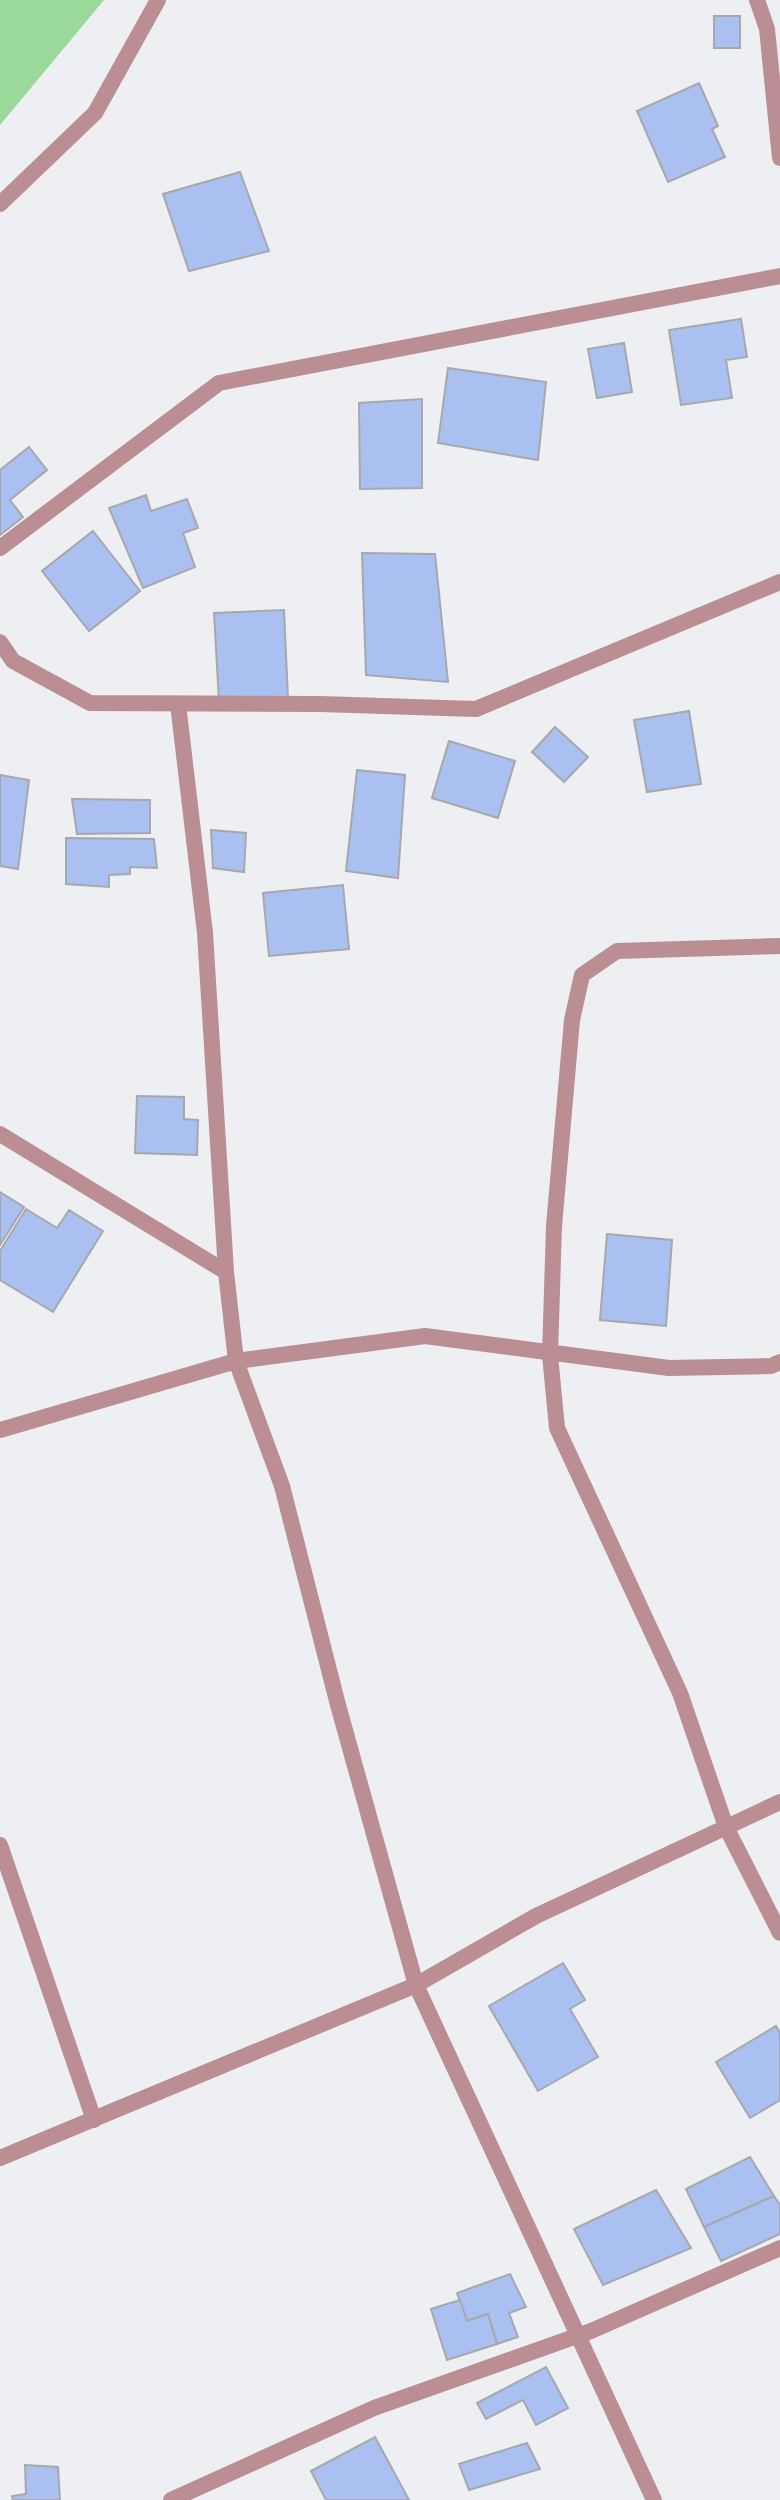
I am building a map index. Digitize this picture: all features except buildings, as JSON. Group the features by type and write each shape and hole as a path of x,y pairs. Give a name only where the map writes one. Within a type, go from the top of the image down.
{"street":[{"path":"0,204 95,113 158,0"},
{"path":"757,0 767,29 780,158"},
{"path":"0,548 219,383 780,276"},
{"path":"0,642 13,661 90,703 476,709 780,582"},
{"path":"178,704 205,933 226,1272 236,1361 282,1486 338,1705 416,1985 580,2334 654,2500"},
{"path":"780,946 617,951 582,975 572,1020 554,1226 550,1355 557,1428 680,1693 726,1827 780,1933"},
{"path":"0,1134 226,1272"},
{"path":"0,1430 236,1361 425,1336 550,1355 669,1368 771,1366 780,1362"},
{"path":"0,2158 416,1985 536,1916 780,1802"},
{"path":"0,1845 94,2120"},
{"path":"171,2500 374,2408 580,2334 780,2248"}],"green space":[{"path":"0,0 104,0 0,125"}]}
